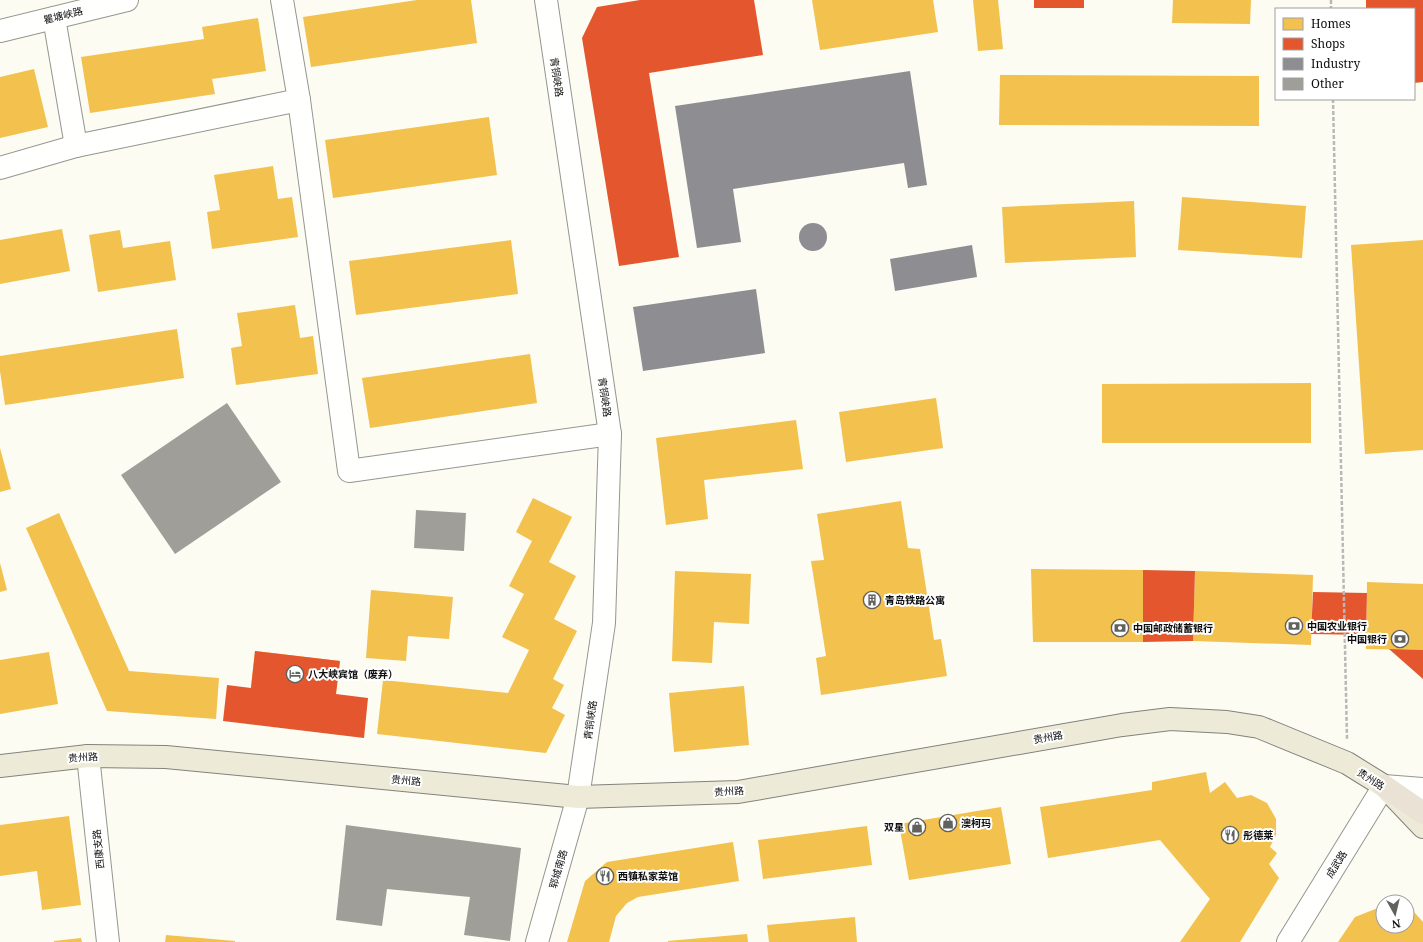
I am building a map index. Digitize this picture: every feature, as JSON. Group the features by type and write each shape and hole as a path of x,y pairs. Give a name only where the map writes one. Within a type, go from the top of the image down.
{"highway":[{"path":"1384,786 1423,813"}],"main road":[{"name":"贵州路","path":"0,766 88,756 166,757 578,797 738,792 1122,725 1170,719 1227,722 1259,727 1347,764 1384,786 1423,827"}],"street":[{"name":"瞿塘峡路","path":"0,31 127,0"},
{"path":"282,0 299,100 349,471 610,434"},
{"name":"青铜峡路","path":"546,0 610,434 604,623 578,797"},
{"path":"54,18 76,146"},
{"path":"0,168 76,146 299,100"},
{"name":"西康支路","path":"88,756 108,942"},
{"path":"1384,786 1423,788"},
{"name":"成武路","path":"1288,942 1384,786"},
{"name":"郓城南路","path":"537,942 578,797"}],"path":[{"path":"1333,100 1347,764"}],"building: Homes":[{"path":"417,0 471,0 477,43 311,67 303,17"},
{"path":"812,0 933,0 938,32 820,50"},
{"path":"973,0 998,0 1003,49 978,51"},
{"path":"1173,0 1251,0 1250,24 1172,23"},
{"path":"1378,0 1423,0 1423,71 1415,72 1415,8 1378,8"},
{"path":"258,18 266,71 212,79 215,94 90,113 81,57 204,39 202,27"},
{"path":"34,69 48,127 0,138 0,77"},
{"path":"1000,75 1259,76 1259,126 999,125"},
{"path":"489,117 497,175 333,198 325,140"},
{"path":"273,166 278,199 292,197 298,237 212,249 207,212 220,210 214,175"},
{"path":"1182,197 1306,206 1302,258 1178,250"},
{"path":"1134,201 1136,257 1005,263 1002,207"},
{"path":"62,229 70,271 0,284 0,240"},
{"path":"120,230 123,248 170,241 176,280 98,292 89,235"},
{"path":"511,240 518,294 356,315 349,261"},
{"path":"1423,240 1423,450 1365,454 1351,245"},
{"path":"295,305 300,338 313,336 318,374 236,385 231,348 242,346 237,313"},
{"path":"177,329 184,378 5,405 0,371 0,356"},
{"path":"530,354 537,403 370,428 362,378"},
{"path":"1311,383 1311,443 1102,443 1102,384"},
{"path":"936,398 943,448 846,462 839,412"},
{"path":"796,420 803,469 704,480 708,519 666,525 656,438"},
{"path":"0,448 11,489 0,492"},
{"path":"533,498 572,517 549,562 576,576 554,619 577,631 553,679 564,685 552,708 565,715 546,753 377,734 383,680 508,693 529,650 502,637 524,594 509,586 532,541 516,532"},
{"name":"青岛铁路公寓","path":"901,501 908,548 920,549 934,640 941,639 947,676 821,695 816,658 826,656 811,561 824,560 817,514"},
{"path":"59,513 129,671 219,678 216,719 107,711 26,528"},
{"path":"0,563 7,590 0,592"},
{"path":"1031,569 1143,570 1143,642 1033,642"},
{"path":"675,571 751,574 749,624 714,622 712,663 672,661"},
{"path":"1195,571 1313,575 1311,645 1193,641"},
{"path":"1367,582 1423,584 1423,650 1366,649"},
{"path":"371,590 453,597 449,639 408,636 406,661 366,658"},
{"name":"八大峡宾馆（废弃）","path":"255,651 340,661 333,716 323,722 255,714 249,703"},
{"path":"49,652 58,704 0,714 0,660"},
{"path":"744,686 749,745 674,752 669,693"},
{"path":"1206,772 1210,793 1225,782 1237,798 1251,795 1267,803 1276,819 1276,835 1270,847 1277,853 1269,864 1279,878 1240,942 1180,942 1210,899 1160,840 1048,858 1040,807 1152,790 1152,782"},
{"path":"1001,807 1011,864 909,880 899,824"},
{"path":"69,816 81,905 42,910 37,871 0,876 0,825"},
{"path":"867,826 872,865 763,879 758,840"},
{"path":"733,842 739,881 638,897 627,903 616,916 609,942 567,942 585,881 607,862"},
{"path":"1375,909 1375,934 1415,934 1415,913 1423,922 1423,942 1338,942 1355,917"},
{"path":"855,917 857,942 769,942 767,925"},
{"path":"747,934 748,942 668,942 668,941"},
{"path":"166,935 235,941 235,942 165,942"},
{"path":"81,938 82,942 54,942 54,941"}],"building: Shops":[{"path":"640,0 754,0 763,55 649,73 679,257 619,266 582,38 597,7"},
{"path":"1034,0 1084,0 1084,8 1034,8"},
{"path":"1366,0 1423,0 1423,82 1415,83 1415,8 1366,8"},
{"path":"1143,570 1195,571 1193,641 1143,642"},
{"path":"1313,592 1367,593 1366,635 1311,634"},
{"path":"1389,649 1423,650 1423,679"},
{"name":"八大峡宾馆（废弃）","path":"255,651 340,661 336,694 368,698 364,738 223,721 227,685 251,688"}],"building: Industry":[{"path":"910,71 927,185 908,188 904,163 733,189 741,242 697,248 675,106"},
{"path":"813,223 823,227 827,237 823,247 813,251 803,247 799,237 803,227"},
{"path":"972,245 977,277 895,291 890,259"},
{"path":"756,289 765,353 643,371 633,307"}],"building: Other":[{"path":"227,403 281,482 175,554 121,475"},
{"path":"416,510 466,513 464,551 414,548"},
{"path":"346,825 521,848 510,941 464,935 470,897 387,889 382,926 336,920"}],"place":[{"name":"青岛铁路公寓","path":"872,600"},
{"name":"中国农业银行","path":"1294,626"},
{"name":"中国邮政储蓄银行","path":"1120,628"},
{"name":"中国银行","path":"1400,639"},
{"name":"八大峡宾馆（废弃）","path":"295,674"},
{"name":"澳柯玛","path":"948,823"},
{"name":"双星","path":"917,827"},
{"name":"彤德莱","path":"1230,835"},
{"name":"西镇私家菜馆","path":"605,876"}]}
